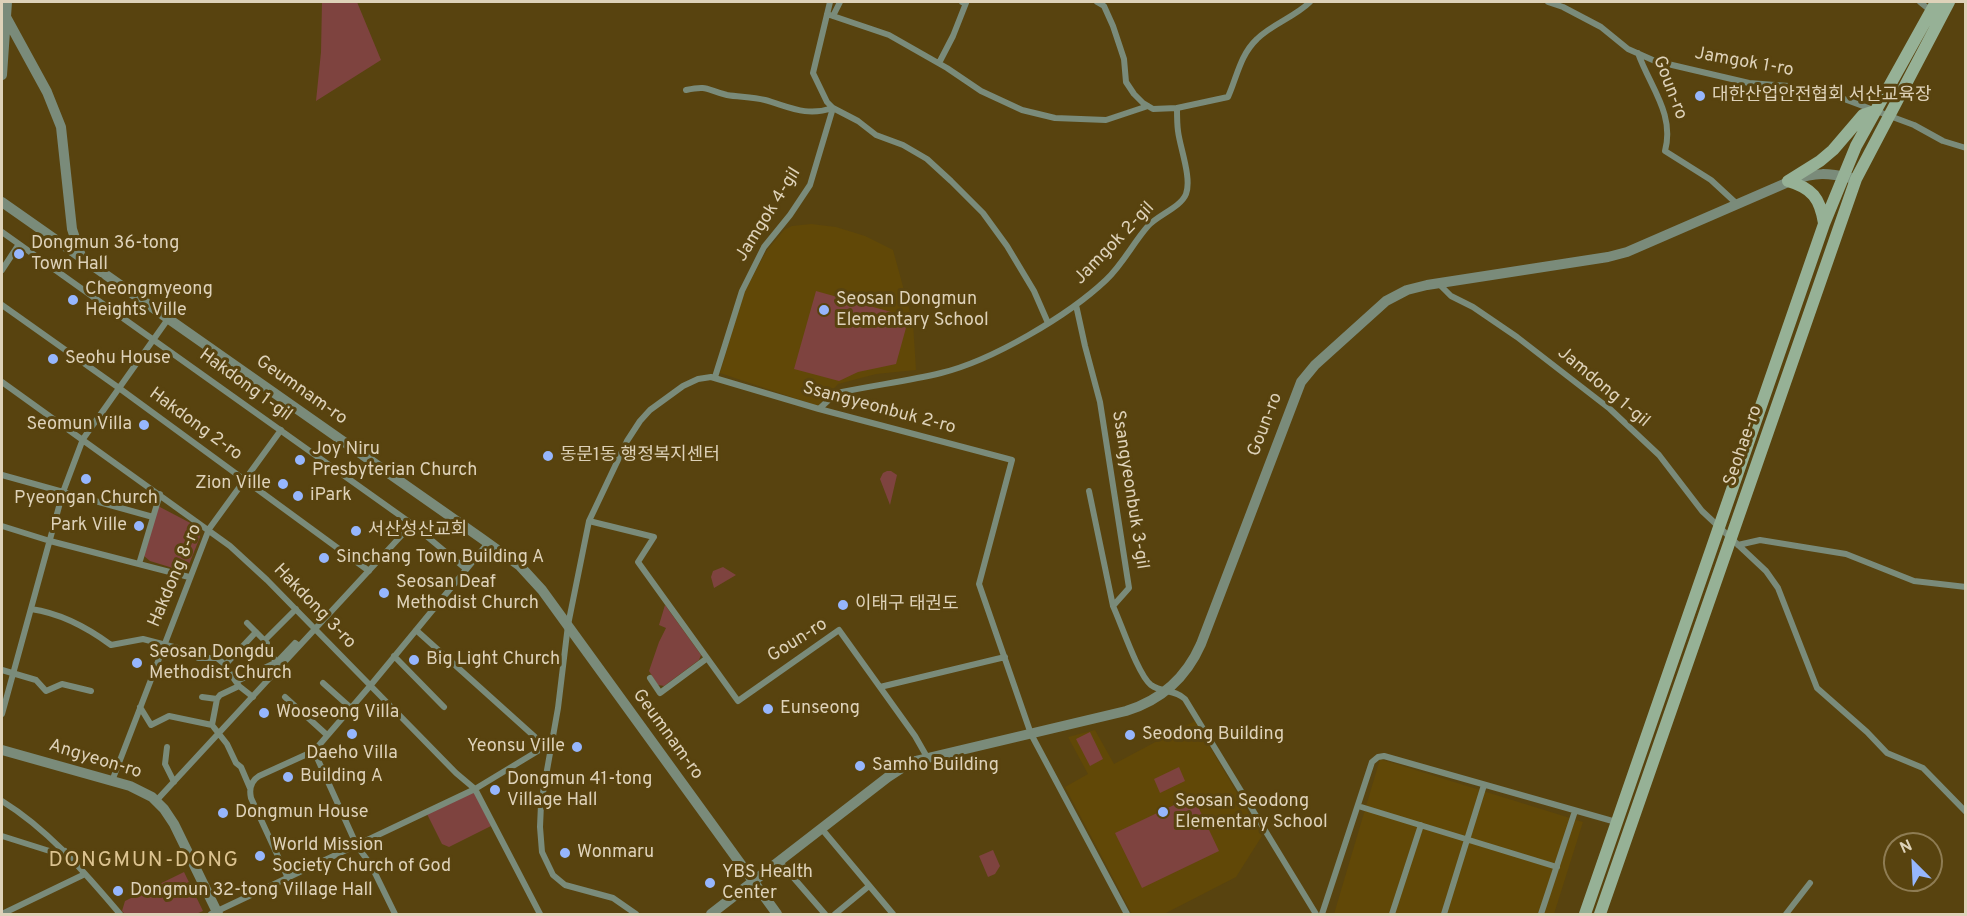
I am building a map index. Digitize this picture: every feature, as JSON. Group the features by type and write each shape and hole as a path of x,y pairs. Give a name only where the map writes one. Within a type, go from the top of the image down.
{"main road":[{"name":"Seohae-ro","path":"1600,915 1734,542 1856,179 1949,2"},
{"name":"Seohae-ro","path":"1585,915 1824,224 1856,146 1934,6"},
{"path":"1788,181 1813,166 1833,150 1863,115 1875,111"},
{"path":"1788,181 1806,187 1813,194 1821,209 1824,224"}],"street":[{"path":"2,75 7,2"},
{"path":"830,2 830,15 813,73 827,102 876,135 903,145 927,159 951,181 982,213 1007,246 1034,291 1048,323"},
{"path":"830,15 840,2"},
{"path":"939,63 966,3 962,2"},
{"path":"1097,2 1104,6 1113,26 1124,59 1126,82 1148,106 1160,110 1228,98 1241,61 1255,40 1310,2"},
{"name":"Jamgok 1-ro","path":"1548,2 1563,7 1601,27 1628,49 1655,61 1749,83 1789,86 1828,93 1914,125 1943,141 1965,148"},
{"path":"1920,2 1934,6"},
{"path":"830,15 889,35 939,63 981,91 1022,110 1055,118 1106,120 1148,106"},
{"path":"6,17 47,92 61,127 72,230 82,259"},
{"name":"Goun-ro","path":"1638,54 1667,122 1668,137 1665,151 1711,180 1737,204"},
{"path":"686,90 703,86 725,94 763,100 801,112 823,112 833,108"},
{"name":"Jamgok 4-gil","path":"716,377 742,291 764,247 790,215 810,185 833,108"},
{"name":"Jamgok 2-gil","path":"819,409 832,397 842,392 942,373 978,360 1048,323 1076,305 1108,279 1148,225 1180,202 1186,193 1187,181 1178,131 1177,108"},
{"name":"Goun-ro","path":"711,915 821,828 899,769 912,762 1132,709 1152,701 1167,691 1185,672 1201,644 1301,382 1315,365 1386,301 1407,290 1617,255 1788,181 1814,174 1825,173 1856,179"},
{"name":"Geumnam-ro","path":"2,202 527,572 777,915"},
{"name":"Hakdong 1-gil","path":"2,232 412,524 466,569"},
{"path":"2,270 19,244"},
{"name":"Jamdong 1-gil","path":"1438,284 1451,296 1473,307 1517,337 1610,410 1659,455 1702,511 1766,571 1778,588 1817,688 1887,753 1923,768 1965,812"},
{"name":"Hakdong 2-ro","path":"2,304 369,571"},
{"name":"Ssangyeonbuk 3-gil","path":"1076,305 1084,346 1100,402 1130,588 1113,606"},
{"path":"2,714 63,492 83,439 168,319"},
{"path":"636,915 613,898 565,885 556,879 547,867 542,852 540,815 548,744 560,699 568,626 589,521 627,441 640,421 665,398 688,383 702,378 716,377"},
{"name":"Ssangyeonbuk 2-ro","path":"716,377 819,409 1012,460 979,584 1005,657"},
{"name":"Hakdong 3-ro","path":"2,382 209,529 254,567 456,773 475,789 540,915"},
{"name":"Hakdong 8-ro","path":"112,781 209,529 281,430"},
{"path":"2,475 153,517"},
{"path":"1089,491 1113,606 1142,674 1154,687 1178,694 1187,702 1316,915"},
{"path":"139,564 160,494"},
{"path":"589,521 654,537 638,562 706,659 660,693 650,678"},
{"path":"156,801 253,697 279,664 299,646 412,524"},
{"path":"2,526 50,541 189,577"},
{"path":"1734,542 1760,540 1846,554 1914,581 1965,587"},
{"path":"251,787 258,777 314,751 488,543"},
{"path":"31,609 41,610 91,630 111,645 143,639 189,651 198,658 217,658 225,665 238,684 253,697"},
{"path":"264,641 296,609"},
{"path":"247,623 267,643 264,648 279,664"},
{"path":"416,630 548,744"},
{"name":"Goun-ro","path":"706,659 738,701 839,630 915,736 927,757"},
{"path":"225,665 256,632"},
{"path":"394,656 444,707"},
{"path":"880,687 1005,657 1031,734 1127,915"},
{"path":"212,725 217,699 220,695 279,664"},
{"path":"2,670 36,680 46,691 62,684 91,691"},
{"path":"323,683 351,708"},
{"path":"202,697 217,699"},
{"path":"285,697 327,735"},
{"path":"140,707 152,725 169,716 212,725 227,744 251,787 251,798 288,878"},
{"path":"215,914 475,789 548,744"},
{"path":"167,747 165,764 174,782"},
{"name":"Angyeon-ro","path":"2,750 139,789 156,801 174,824 215,914"},
{"path":"314,751 357,846 371,866 394,915"},
{"path":"1322,915 1372,761 1380,756 1617,822"},
{"path":"1444,915 1484,785"},
{"path":"2,801 21,813 65,852 120,915"},
{"path":"1358,806 1557,867"},
{"path":"1541,915 1575,811"},
{"path":"1392,915 1421,825"},
{"path":"821,828 893,915"},
{"path":"2,836 59,854 65,852"},
{"path":"779,861 825,915"},
{"path":"2,915 85,874"},
{"path":"1786,915 1810,884"},
{"path":"835,915 869,886"}],"shaded area":[{"path":"322,2 357,2 381,60 316,101 321,52"},
{"name":"Seosan Dongmun Elementary School","path":"811,224 836,227 865,236 893,250 913,323 916,370 876,374 838,384 818,406 720,373 743,294 767,250 784,230 792,226"},
{"path":"816,291 909,317 896,364 858,372 839,381 794,369"},
{"path":"887,471 897,475 890,505 880,479"},
{"path":"158,506 198,527 200,537 186,572 150,561 144,556"},
{"path":"723,567 736,575 714,588 711,577 713,571"},
{"path":"665,605 701,655 699,660 664,686 658,685 649,671 666,628 659,625"},
{"name":"Seosan Seodong Elementary School","path":"1195,721 1262,836 1236,877 1164,914 1132,914 1065,787 1088,774 1068,737 1095,730 1114,764"},
{"path":"1090,732 1103,759 1090,766 1076,739"},
{"path":"1380,759 1583,822 1554,914 1334,914"},
{"path":"1179,767 1185,781 1160,793 1154,779"},
{"path":"474,791 491,826 449,847 442,844 427,814"},
{"path":"1193,796 1219,851 1142,888 1115,833"},
{"path":"993,850 1000,866 995,874 988,877 979,856"},
{"path":"184,872 203,911 196,914 125,914 122,911 125,901"}],"place":[{"name":"대한산업안전협회 서산교육장","path":"1700,96"},
{"name":"Dongmun 36-tong Town Hall","path":"19,254"},
{"name":"Cheongmyeong Heights Ville","path":"73,300"},
{"name":"Seosan Dongmun Elementary School","path":"824,310"},
{"name":"Seohu House","path":"53,359"},
{"name":"Seomun Villa","path":"144,425"},
{"name":"동문1동 행정복지센터","path":"548,456"},
{"name":"Joy Niru Presbyterian Church","path":"300,460"},
{"name":"Pyeongan Church","path":"86,479"},
{"name":"Zion Ville","path":"283,484"},
{"name":"iPark","path":"298,496"},
{"name":"Park Ville","path":"139,526"},
{"name":"서산성산교회","path":"356,531"},
{"name":"Sinchang Town Building A","path":"324,558"},
{"name":"Seosan Deaf Methodist Church","path":"384,593"},
{"name":"이태구 태권도","path":"843,605"},
{"name":"Big Light Church","path":"414,660"},
{"name":"Seosan Dongdu Methodist Church","path":"137,663"},
{"name":"Eunseong","path":"768,709"},
{"name":"Wooseong Villa","path":"264,713"},
{"name":"Daeho Villa","path":"352,734"},
{"name":"Seodong Building","path":"1130,735"},
{"name":"Yeonsu Ville","path":"577,747"},
{"name":"Samho Building","path":"860,766"},
{"name":"Building A","path":"288,777"},
{"name":"Dongmun 41-tong Village Hall","path":"495,790"},
{"name":"Seosan Seodong Elementary School","path":"1163,812"},
{"name":"Dongmun House","path":"223,813"},
{"name":"Wonmaru","path":"565,853"},
{"name":"World Mission Society Church of God","path":"260,856"},
{"name":"YBS Health Center","path":"710,883"},
{"name":"Dongmun 32-tong Village Hall","path":"118,891"}],"district":[{"name":"DONGMUN-DONG","path":"144,862"}]}
